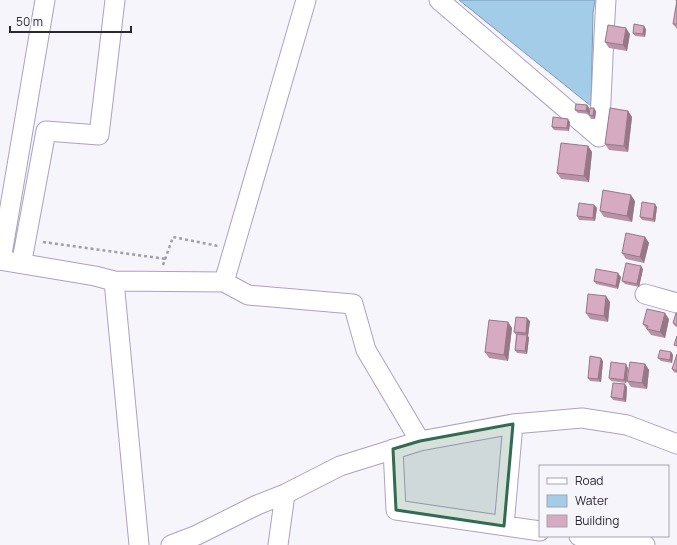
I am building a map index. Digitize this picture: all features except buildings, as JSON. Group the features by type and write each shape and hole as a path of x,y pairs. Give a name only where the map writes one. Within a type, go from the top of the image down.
{"street":[{"path":"45,0 1,260 95,276 114,281 224,282 248,295 353,304 366,350 420,441"},
{"path":"22,263 46,131 99,135 115,0"},
{"path":"224,282 306,0"},
{"path":"439,0 599,137 606,0"},
{"path":"114,281 139,545"},
{"path":"645,294 677,303"},
{"path":"171,545 197,535 285,494 340,466 420,441 513,424 582,418 627,425 677,444"},
{"path":"504,526 513,424"},
{"path":"393,449 396,510 539,531"},
{"path":"278,545 285,494"},
{"path":"586,537 645,545"}],"path":[{"path":"162,269 173,237 234,249"},
{"path":"26,240 166,258"}],"highlighted area":[{"path":"513,424 504,526 396,510 393,449 420,441"}],"water":[{"path":"459,0 595,0 593,13 591,106"}]}
